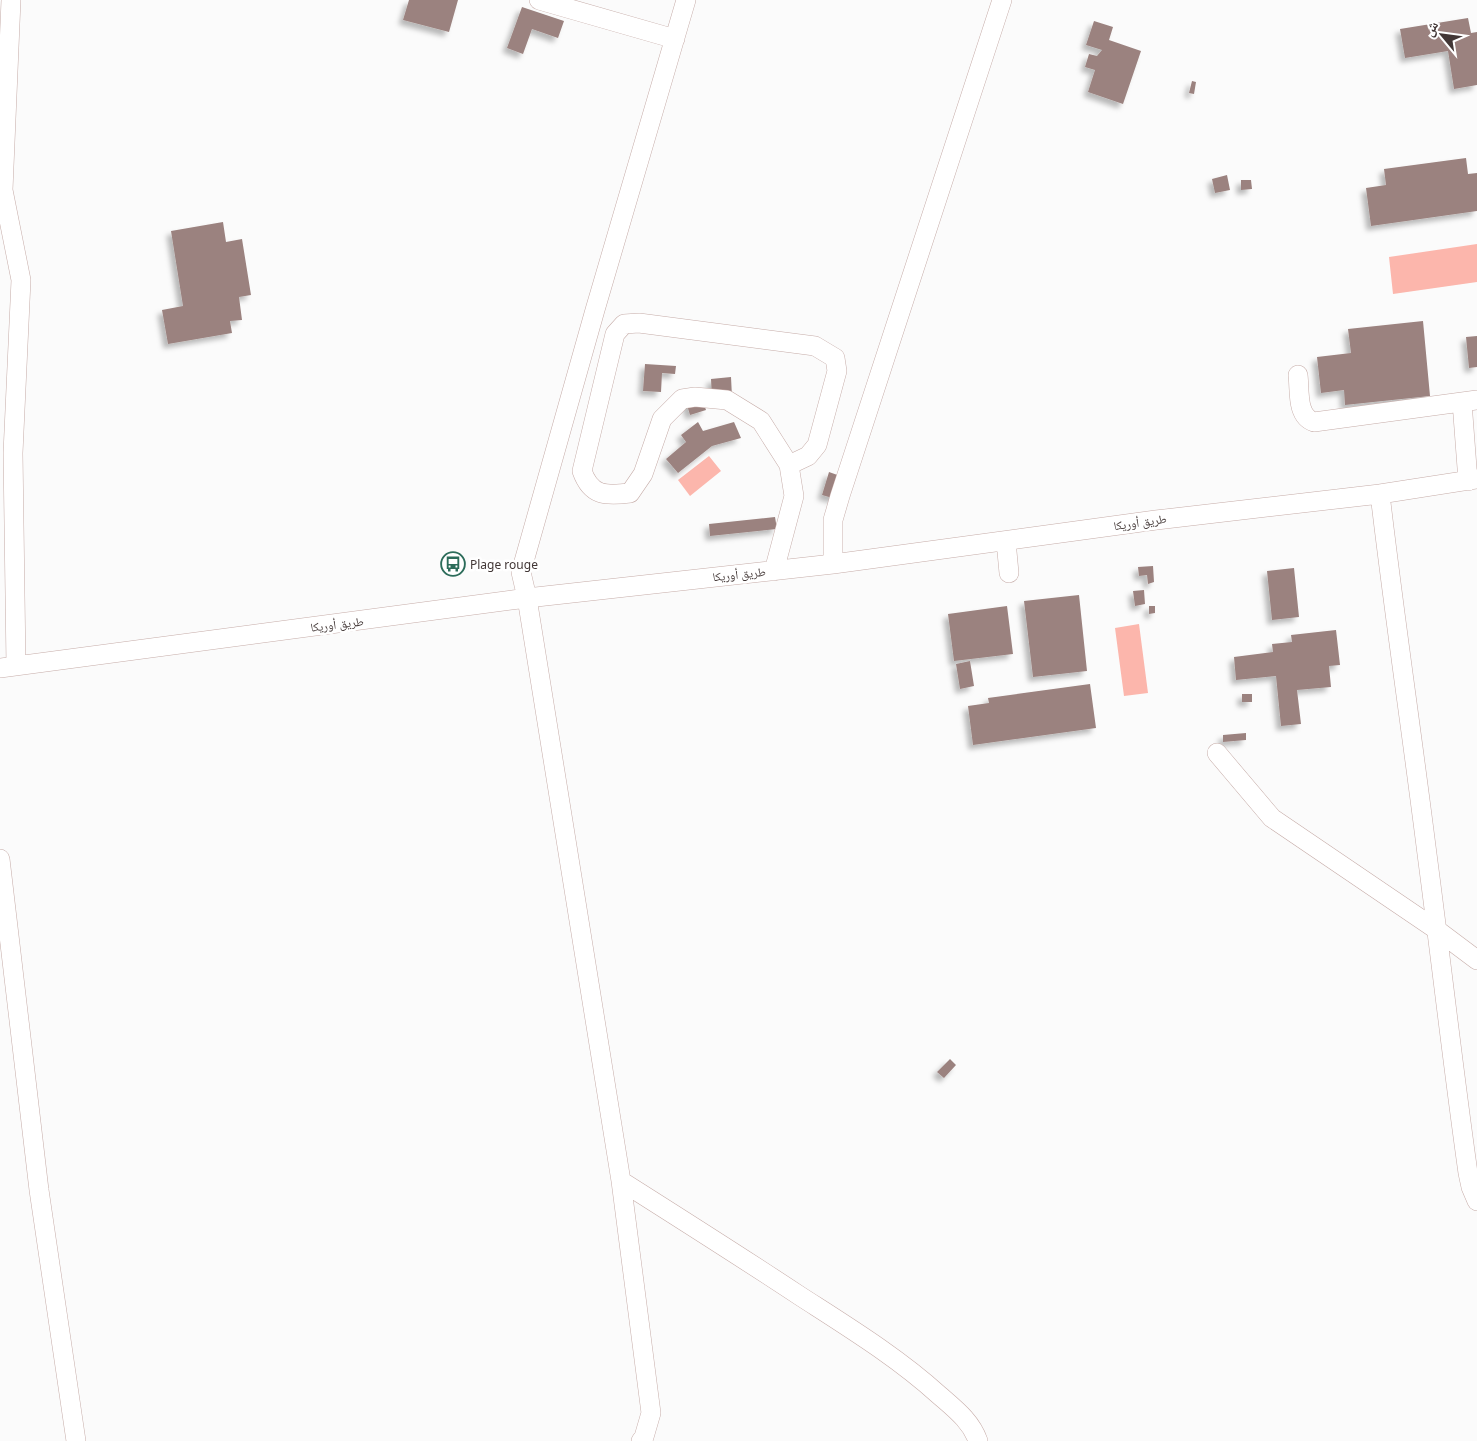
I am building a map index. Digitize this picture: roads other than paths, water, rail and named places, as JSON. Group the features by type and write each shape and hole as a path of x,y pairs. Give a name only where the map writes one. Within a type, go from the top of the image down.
{"street":[{"path":"8,667 13,453 20,280 3,190 11,0"},
{"path":"539,0 675,39"},
{"path":"641,1441 651,1413 621,1181 527,598 521,572 686,0"},
{"path":"833,564 833,520 840,496 1002,0"},
{"path":"774,571 794,496 789,465 761,421 727,400 696,397 682,399 662,419 643,474 630,493 616,495 594,491 586,483 582,471 615,334 624,324 639,323 815,346 835,358 837,371 817,445 808,456 789,465"},
{"path":"1298,375 1302,410 1306,418 1314,422 1469,401 1473,480"},
{"name":"طريق أوريكا","path":"8,667 527,598 833,564 1156,520 1380,494 1473,480"},
{"path":"1380,494 1391,591 1468,1173 1477,1201"},
{"path":"1006,541 1009,573"},
{"path":"1218,753 1272,818 1437,930 1477,960"},
{"path":"0,859 38,1190 76,1441"},
{"path":"621,1181 802,1297 914,1373 962,1415 974,1430 978,1441"}],"place":[{"name":"Plage rouge","path":"453,564"}]}
